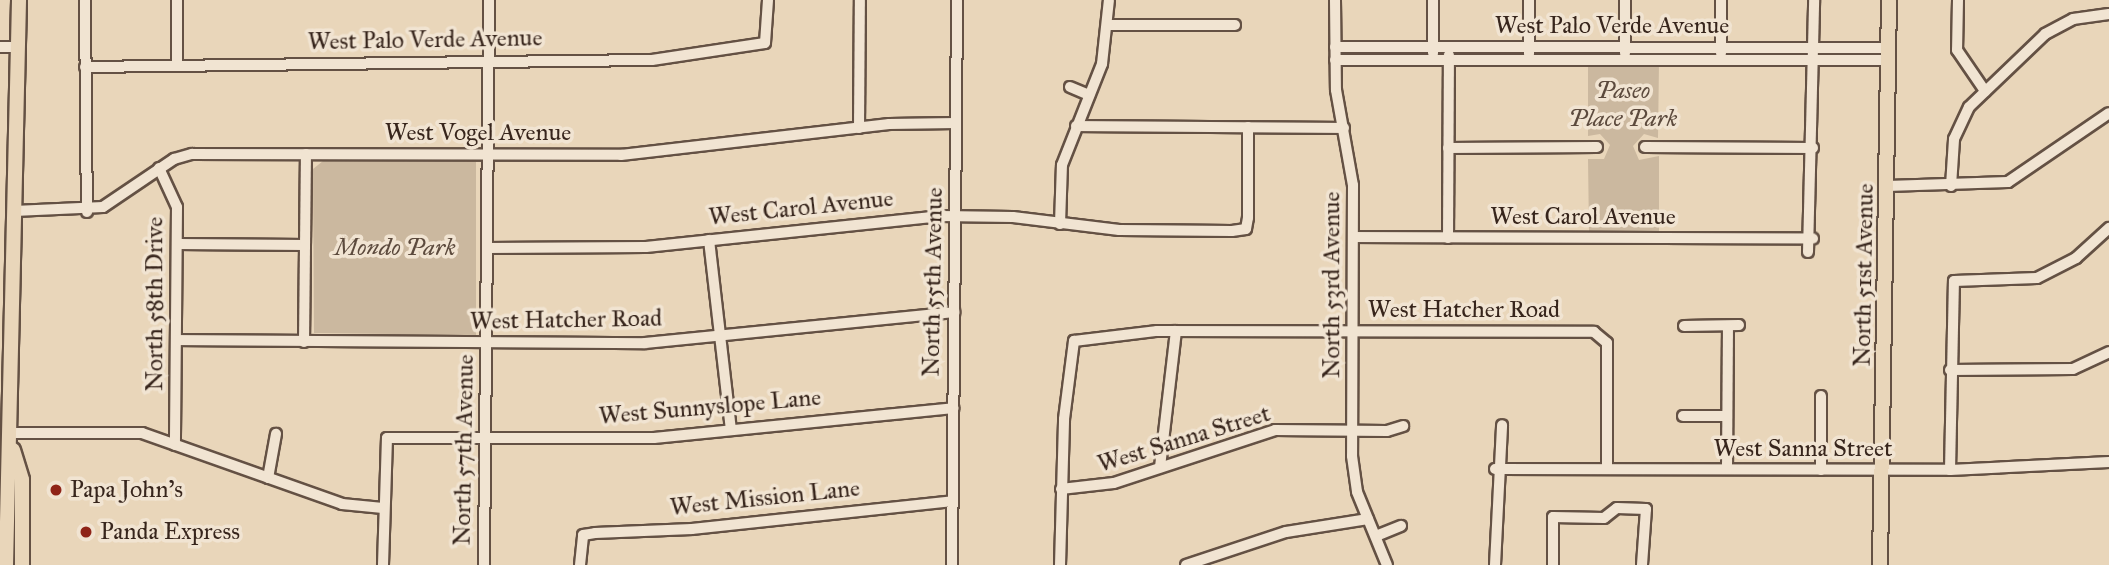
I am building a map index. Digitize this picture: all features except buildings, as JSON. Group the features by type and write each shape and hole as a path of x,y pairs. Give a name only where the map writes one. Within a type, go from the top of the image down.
{"main road":[{"path":"6,565 4,479 12,449 19,0"},
{"name":"North 51st Avenue","path":"1884,560 1889,0"},
{"path":"12,449 22,480 22,565"},
{"path":"5,516 13,532 13,565"}],"street":[{"path":"85,0 87,212"},
{"path":"177,0 177,65"},
{"name":"North 57th Avenue","path":"484,565 489,0"},
{"name":"West Palo Verde Avenue","path":"85,66 652,60 765,43 768,0"},
{"path":"859,128 860,0"},
{"name":"North 55th Avenue","path":"952,565 957,0"},
{"path":"1060,224 1062,165 1089,95 1109,25 1109,0"},
{"name":"North 53rd Avenue","path":"1335,0 1335,60 1353,237 1352,431 1356,483 1367,519 1387,565"},
{"path":"1433,0 1433,60"},
{"path":"1529,0 1529,60"},
{"path":"1625,0 1625,60"},
{"path":"1721,0 1721,60"},
{"path":"1808,252 1813,239 1814,0"},
{"path":"1958,0 1957,50 1985,91"},
{"path":"1951,186 1957,127 1985,91 2045,34 2073,19 2109,14"},
{"path":"1109,25 1235,25"},
{"path":"0,47 17,47"},
{"name":"West Palo Verde Avenue","path":"1335,47 1813,48 1889,54"},
{"path":"1448,238 1449,47"},
{"name":"West Palo Verde Avenue","path":"1335,60 1813,60 1889,54"},
{"path":"1070,87 1089,95"},
{"path":"1887,186 1951,186 2021,177 2109,113"},
{"name":"West Vogel Avenue","path":"14,211 87,212 114,201 159,168 192,154 621,155 859,128 956,123"},
{"path":"1076,126 1344,128"},
{"name":"West Carol Avenue","path":"487,248 625,248 956,216 1119,230 1246,229 1248,127"},
{"path":"1448,148 1597,147"},
{"path":"1645,147 1813,148"},
{"path":"304,342 306,154"},
{"name":"North 58th Drive","path":"159,168 175,198 175,445"},
{"path":"1950,470 1950,370 1954,281 2037,278 2076,258 2109,228"},
{"name":"West Carol Avenue","path":"1353,237 1813,239"},
{"path":"709,240 731,429"},
{"path":"177,244 305,245"},
{"name":"West Hatcher Road","path":"176,340 632,343 954,312"},
{"path":"1684,326 1734,327 1727,416 1727,469"},
{"path":"1160,467 1176,331"},
{"name":"West Hatcher Road","path":"1061,489 1074,341 1176,331 1603,335 1607,469"},
{"path":"1950,370 2073,369 2109,352"},
{"path":"1821,396 1821,470"},
{"name":"West Sunnyslope Lane","path":"383,508 387,438 624,439 953,408"},
{"path":"1683,416 1727,416"},
{"path":"1495,565 1496,469 1502,425"},
{"name":"West Sanna Street","path":"1061,489 1114,483 1275,430 1352,431 1403,426"},
{"path":"12,433 134,432 342,504 383,508 383,565"},
{"path":"268,478 276,434"},
{"name":"West Sanna Street","path":"1496,469 1884,471 2109,462"},
{"path":"1060,565 1061,489"},
{"name":"West Mission Lane","path":"580,565 583,536 953,501"},
{"path":"1553,565 1553,517 1604,518 1617,508 1646,509 1642,565"},
{"path":"1186,565 1286,532 1367,519"},
{"path":"1376,536 1401,526"}],"green space":[{"name":"Paseo Place Park","path":"1588,63 1659,63 1658,138 1644,134 1633,146 1639,160 1659,156 1659,232 1589,232 1588,159 1604,159 1610,145 1600,134 1588,136"},
{"name":"Mondo Park","path":"323,161 476,162 476,335 314,333 313,169"}],"place":[{"name":"Papa John's","path":"56,490"},
{"name":"Panda Express","path":"86,532"}]}
